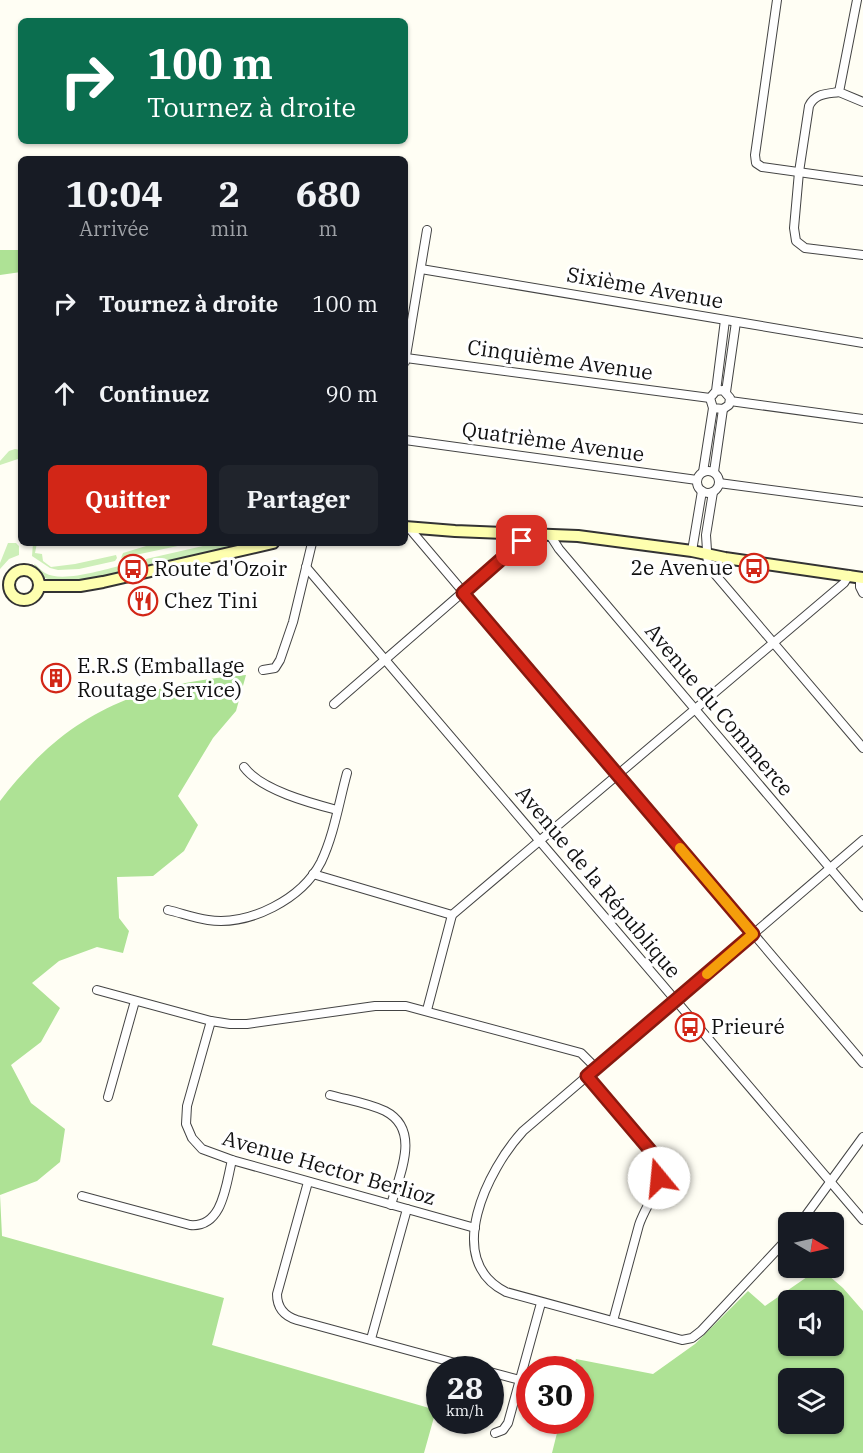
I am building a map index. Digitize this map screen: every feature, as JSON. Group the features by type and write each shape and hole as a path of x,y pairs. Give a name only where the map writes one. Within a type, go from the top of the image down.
{"main road":[{"path":"408,527 550,534 692,551 794,569 857,577"},
{"path":"39,586 65,587 91,584 260,546"},
{"path":"23,570 35,575 39,586 34,596 25,600 15,598 5,592 11,576 23,570"}],"street":[{"path":"777,0 755,159 757,164 762,167 863,181"},
{"path":"840,92 857,0"},
{"path":"863,102 840,92 818,96 809,104 799,172 794,237 798,243 807,248 863,255"},
{"path":"408,343 427,230"},
{"name":"Sixième Avenue","path":"421,269 863,343"},
{"path":"713,492 702,491 697,480 702,472 713,408 710,398 716,391 725,320"},
{"path":"730,401 726,392 736,322"},
{"name":"Cinquième Avenue","path":"408,360 710,398"},
{"path":"716,391 726,392"},
{"path":"714,472 723,409 730,401"},
{"path":"730,401 863,419"},
{"path":"713,408 723,409"},
{"name":"Quatrième Avenue","path":"408,440 697,480"},
{"path":"702,472 708,470 714,472 719,483 713,492 706,535 708,566 863,748"},
{"path":"719,483 863,502"},
{"path":"692,551 702,491"},
{"path":"408,528 863,1063"},
{"path":"334,704 531,533"},
{"name":"Avenue du Commerce","path":"550,534 559,549 863,907"},
{"path":"263,670 275,668 280,660 311,546"},
{"name":"Avenue de la République","path":"306,567 863,1220"},
{"path":"427,1010 452,915 844,583 857,577 863,593"},
{"path":"244,767 257,779 294,798 337,810"},
{"path":"168,910 208,920 234,919 249,916 280,903 313,874 327,848 347,773"},
{"path":"778,1249 701,1331 692,1338 680,1340 506,1292 490,1281 480,1268 473,1242 475,1228 494,1174 513,1144 535,1120 863,840"},
{"path":"313,874 452,915"},
{"path":"97,990 230,1024 247,1024 391,1005 427,1010 580,1053 596,1068"},
{"path":"108,1097 135,1001"},
{"name":"Avenue Hector Berlioz","path":"211,1021 187,1106 186,1124 192,1138 202,1149 308,1182 475,1228"},
{"path":"587,1076 655,1156 660,1170 657,1184 641,1217 613,1321"},
{"path":"330,1095 381,1110 392,1115 400,1124 405,1136 406,1149 391,1205"},
{"path":"808,1212 863,1137"},
{"path":"82,1196 190,1225 200,1225 211,1220 218,1211 232,1160"},
{"path":"308,1182 278,1292 279,1305 283,1313 294,1320 430,1356"},
{"path":"371,1340 407,1209"},
{"path":"527,1356 541,1303"},
{"path":"504,1429 508,1423 516,1394"}],"green space":[{"path":"0,250 18,250 18,272 0,275"},
{"path":"18,450 18,459 0,465 0,461 9,451"},
{"path":"8,543 16,543 19,546 19,555 9,559 0,569"},
{"path":"33,546 36,546 35,553 42,554 43,561 51,567 116,555 117,558 115,561 79,569 58,570 50,568 32,556"},
{"path":"146,546 178,546 121,558 123,553"},
{"path":"203,546 242,546 147,568 146,559"},
{"path":"34,564 45,573 61,577 82,575 120,566 121,573 58,581 42,576"},
{"path":"246,675 236,711 213,738 178,796 198,825 184,851 153,876 117,877 119,918 129,931 123,953 97,947 59,961 32,983 60,1008 41,1042 11,1065 31,1103 65,1129 60,1162 37,1181 0,1195 0,801 26,770 52,745 79,724 108,708 138,695 171,686"},
{"path":"0,1195 2,1236 224,1298 212,1345 426,1407 426,1434 429,1434 424,1453 0,1453"},
{"path":"806,1278 832,1278 843,1288 863,1311 863,1453 552,1453 557,1434 594,1434 594,1363 653,1374 695,1344 748,1291 765,1306 778,1297 778,1356 844,1356 844,1290 788,1290"}],"slow traffic":[{"path":"680,848 753,934 707,974"}],"place":[{"name":"2e Avenue","path":"754,568"},
{"name":"Route d'Ozoir","path":"133,569"},
{"name":"Chez Tini","path":"143,601"},
{"name":"E.R.S (Emballage Routage Service)","path":"56,678"},
{"name":"Prieuré","path":"690,1027"}],"route":[{"path":"522,541 463,593 753,934 587,1076 655,1156 659,1165 659,1178"}]}
